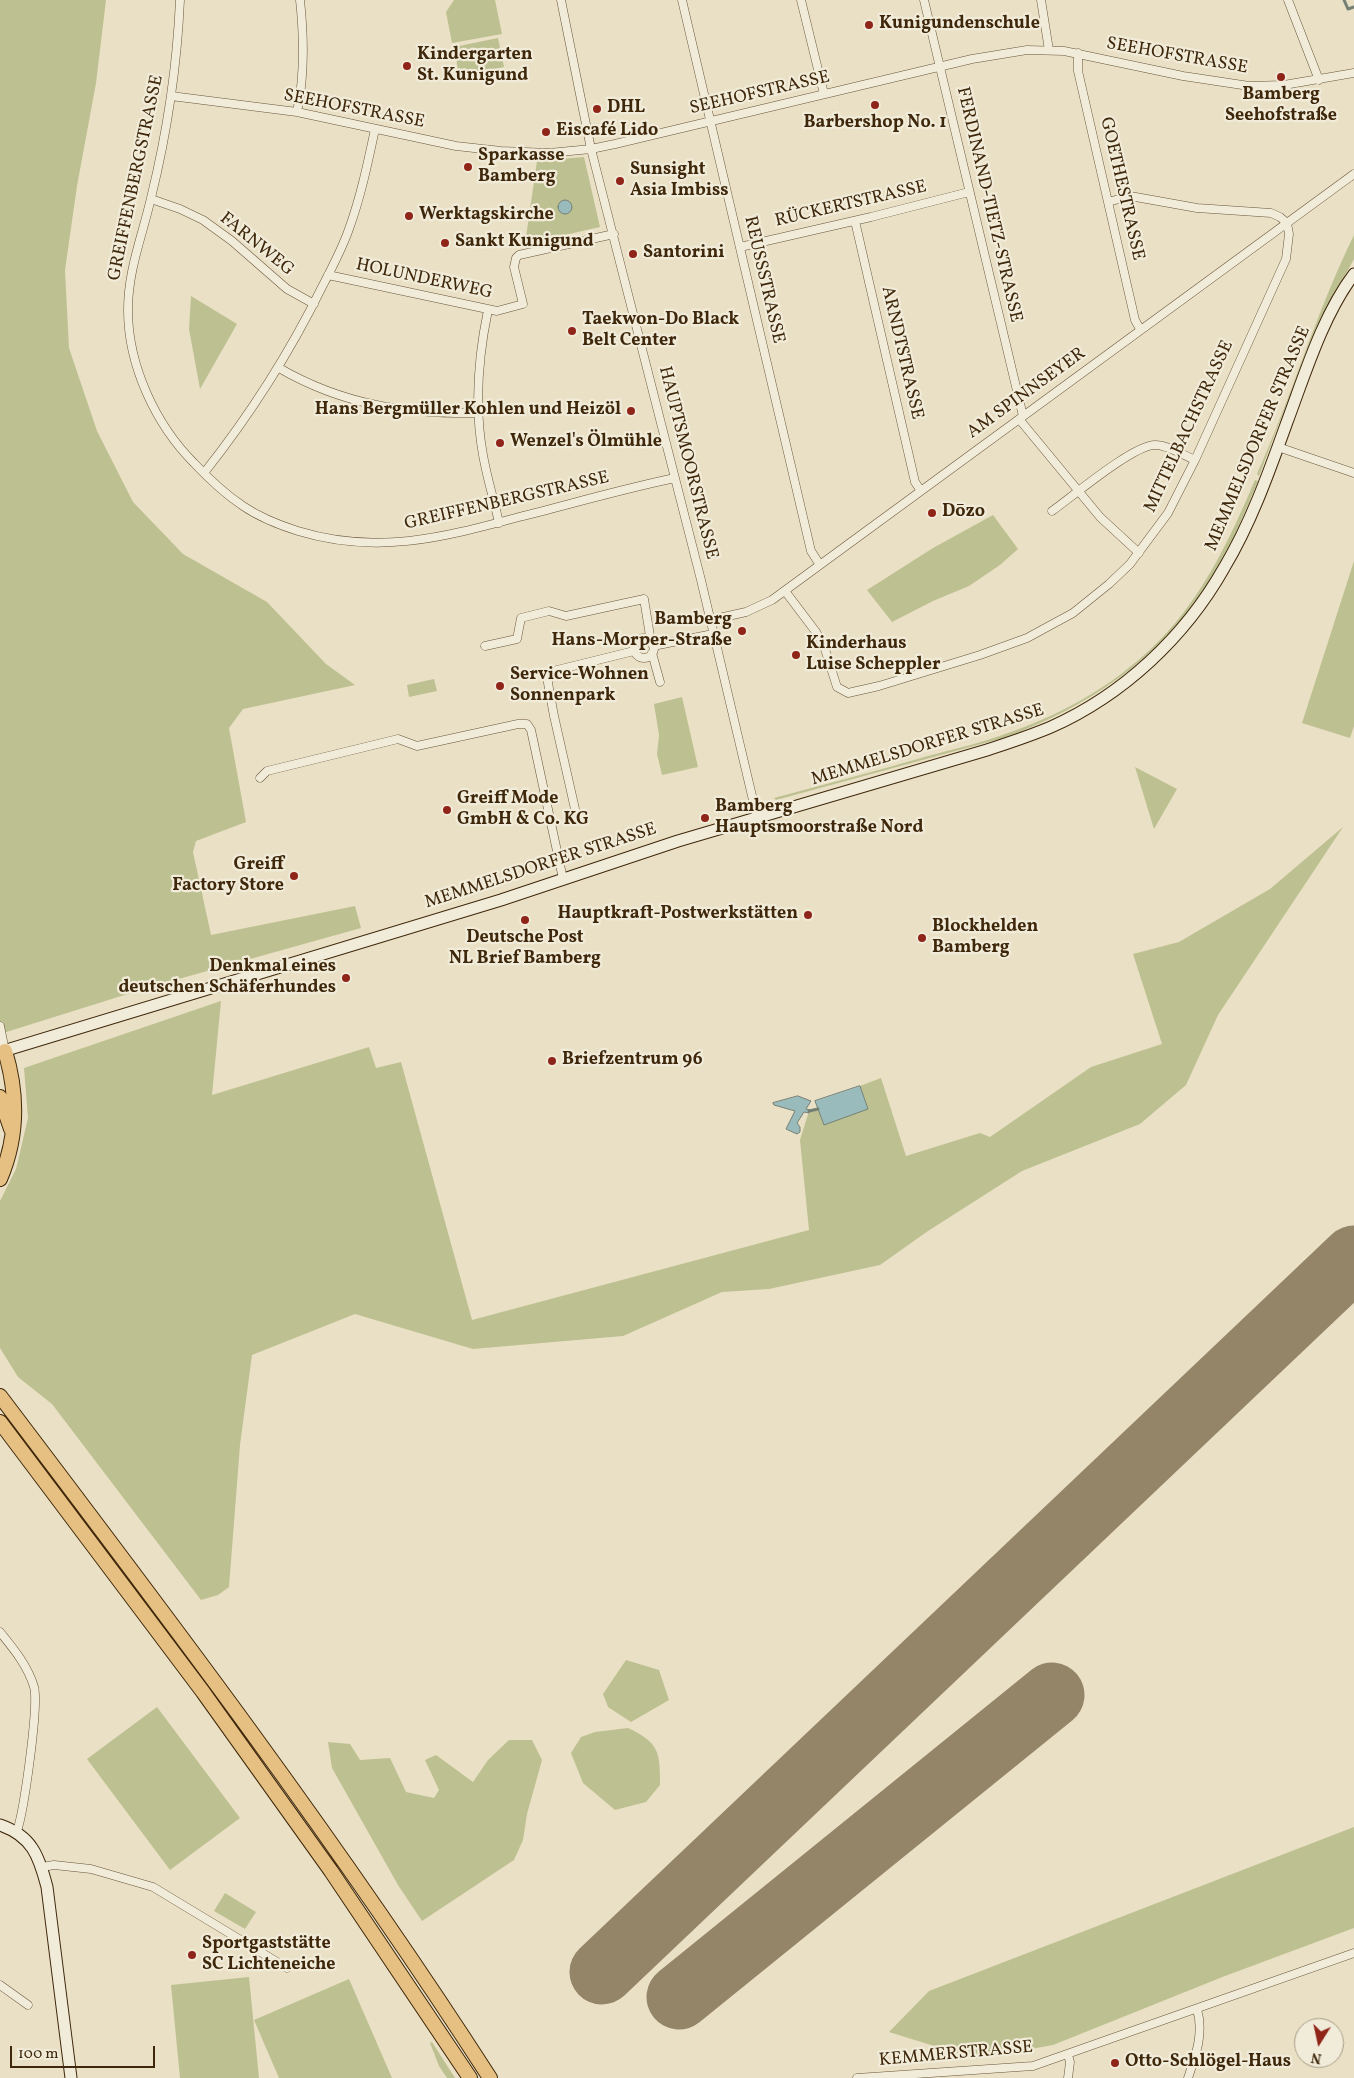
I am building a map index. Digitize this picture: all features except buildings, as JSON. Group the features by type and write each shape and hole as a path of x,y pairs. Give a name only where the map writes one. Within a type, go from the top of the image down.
{"highway":[{"path":"0,1179 13,1134 14,1100 10,1069 2,1052"},
{"path":"1,1104 13,1134"},
{"path":"0,1396 123,1558 308,1810 490,2078"},
{"path":"0,1422 203,1692 331,1870 470,2078"}],"main road":[{"name":"MEMMELSDORFER STRASSE","path":"2,1052 369,941 757,817 1022,738 1072,716 1120,686 1145,666 1171,640 1210,591 1228,561 1251,514 1310,359 1327,322 1353,274"},
{"path":"0,1824 17,1831 31,1846 42,1867 47,1887 71,2078"}],"street":[{"name":"GREIFFENBERGSTRASSE","path":"180,0 171,96 151,199 132,265 128,313 130,335 144,385 161,421 181,449 204,473 244,507 300,532 345,542 388,544 408,542 499,522 675,478"},
{"path":"297,112 300,97 303,50 300,0"},
{"name":"HAUPTSMOORSTRASSE","path":"561,0 591,149 714,634 757,817"},
{"name":"REUSSSTRASSE","path":"682,0 811,551 820,565"},
{"path":"801,0 824,94"},
{"name":"FERDINAND-TIETZ-STRASSE","path":"924,0 1021,417"},
{"path":"1041,0 1049,50"},
{"path":"1288,0 1319,80"},
{"name":"SEEHOFSTRASSE","path":"171,96 297,112 467,148 538,153 591,149 1008,52 1049,50 1078,53 1183,76 1239,85 1264,86 1319,80 1354,73"},
{"name":"GOETHESTRASSE","path":"1078,53 1078,72 1135,320 1140,329"},
{"path":"204,473 256,404 279,368 314,304 352,221 375,129"},
{"name":"AM SPINNSEYER","path":"710,620 757,608 785,591 1354,174"},
{"name":"RÜCKERTSTRASSE","path":"740,247 855,221 969,192"},
{"path":"1108,202 1130,196 1140,197 1206,209 1271,213 1287,223"},
{"name":"FARNWEG","path":"151,199 180,209 202,220 232,242 280,284 314,304"},
{"name":"ARNDTSTRASSE","path":"855,221 916,482 921,491"},
{"name":"MITTELBACHSTRASSE","path":"785,591 816,632 824,646 837,687 844,693 853,693 1012,644 1073,614 1139,554 1168,513 1195,460 1286,259 1289,234 1287,223"},
{"name":"HOLUNDERWEG","path":"328,275 488,310 497,310 523,304 514,267 516,258 519,255 614,234"},
{"path":"488,310 478,380 478,413 483,456 499,522"},
{"path":"279,368 308,384 358,402 420,412 478,413"},
{"path":"1021,417 1078,492 1100,517 1139,554"},
{"path":"1052,511 1132,453 1146,446 1161,446 1195,460"},
{"path":"1278,447 1354,473"},
{"path":"485,646 517,640 521,618 549,612 566,616 644,599 660,682"},
{"path":"634,651 640,657 646,657 652,647 714,634"},
{"path":"634,651 637,641 646,638 652,647"},
{"path":"575,808 554,716 548,675 553,671 634,651"},
{"path":"260,778 267,771 398,739 417,746 518,724 527,724 531,730 563,879"},
{"path":"0,1026 2,1052"},
{"path":"0,1632 25,1667 35,1690 35,1709 28,1765 17,1831"},
{"path":"42,1867 54,1865 91,1870 153,1887 287,1968"},
{"name":"KEMMERSTRASSE","path":"858,2078 1016,2069 1039,2065 1354,1953"},
{"path":"0,1985 28,2005"},
{"path":"1188,2078 1198,2047 1200,2031 1197,2009"},
{"path":"1068,2055 1070,2062 1068,2078"}],"green space":[{"path":"0,0 106,0 96,83 77,186 65,270 69,348 97,431 133,502 183,554 267,602 326,664 355,685 243,709 229,728 246,822 196,841 193,852 211,935 355,906 361,928 150,987 0,1034"},
{"path":"454,0 495,0 502,34 452,43 446,12"},
{"path":"498,38 504,67 459,76 454,47"},
{"path":"584,157 600,227 525,244 537,161"},
{"path":"1354,235 1354,259 1323,315 1306,352 1259,476 1257,474 1282,415 1316,324"},
{"path":"191,296 237,324 200,389 189,329"},
{"path":"1255,480 1258,481 1230,544 1210,580 1191,608 1146,656 1120,677 1093,695 1064,712 1003,738 776,800 774,798 998,737 1055,714 1100,689 1141,658 1159,641 1189,606 1221,554"},
{"path":"993,515 1018,549 1000,565 969,586 933,601 892,622 867,590 933,548"},
{"path":"1354,561 1354,726 1350,738 1302,723"},
{"path":"434,679 437,691 409,697 407,685"},
{"path":"682,697 698,767 662,775 657,754 659,735 654,704"},
{"path":"1135,767 1177,789 1154,829"},
{"path":"1343,827 1218,1015 1186,1085 1140,1124 1022,1171 928,1231 880,1265 769,1289 722,1292 623,1336 473,1349 355,1314 252,1355 240,1445 229,1587 218,1595 201,1600 52,1404 18,1377 0,1348 0,1201 16,1169 28,1118 24,1068 221,1001 212,1095 369,1047 376,1068 401,1062 472,1320 809,1230 800,1140 809,1111 818,1109 824,1125 868,1109 860,1086 881,1078 906,1156 980,1133 990,1137 1091,1067 1162,1044 1133,954 1179,942 1270,889"},
{"path":"626,1660 659,1670 669,1700 631,1722 608,1707 603,1694"},
{"path":"157,1707 240,1818 170,1870 87,1759"},
{"path":"628,1728 639,1733 656,1750 660,1765 660,1785 646,1802 615,1810 583,1783 571,1753 581,1737 595,1732"},
{"path":"509,1740 532,1740 542,1760 527,1814 523,1840 514,1860 422,1921 398,1885 332,1768 328,1742 350,1744 360,1760 390,1758 406,1792 434,1798 439,1790 425,1760 436,1755 473,1782 488,1760"},
{"path":"1354,1827 1354,1928 1225,1976 1053,2045 976,2059 889,2032 929,1991"},
{"path":"225,1893 256,1912 245,1929 214,1911"},
{"path":"249,1977 259,2078 180,2078 171,1985"},
{"path":"349,1979 392,2078 279,2078 254,2020"},
{"path":"432,2042 455,2078 447,2078 439,2066 430,2043"}],"water":[{"path":"562,200 568,200 572,207 568,214 562,214 558,210 558,204"},
{"path":"860,1086 868,1109 824,1125 815,1101"},
{"path":"798,1096 811,1101 806,1109 810,1110 809,1113 804,1112 797,1123 800,1127 800,1132 797,1134 786,1129 795,1111 774,1105 773,1103"}],"waterway":[{"path":"1344,0 1348,9 1354,7"},
{"path":"809,1111 818,1109"}],"runway":[{"path":"602,1972 1354,1258"},
{"path":"679,1997 1052,1695"}],"place":[{"name":"Kunigundenschule","path":"869,25"},
{"name":"Kindergarten St. Kunigund","path":"407,66"},
{"name":"Bamberg Seehofstraße","path":"1281,77"},
{"name":"Barbershop No. 1","path":"875,105"},
{"name":"DHL","path":"597,109"},
{"name":"Eiscafé Lido","path":"546,132"},
{"name":"Sparkasse Bamberg","path":"468,167"},
{"name":"Sunsight Asia Imbiss","path":"620,181"},
{"name":"Werktagskirche","path":"409,216"},
{"name":"Sankt Kunigund","path":"445,243"},
{"name":"Santorini","path":"633,254"},
{"name":"Taekwon-Do Black Belt Center","path":"572,331"},
{"name":"Hans Bergmüller Kohlen und Heizöl","path":"631,411"},
{"name":"Wenzel's Ölmühle","path":"500,443"},
{"name":"Dōzo","path":"932,513"},
{"name":"Bamberg Hans-Morper-Straße","path":"742,631"},
{"name":"Kinderhaus Luise Scheppler","path":"796,655"},
{"name":"Service-Wohnen Sonnenpark","path":"500,686"},
{"name":"Greiff Mode GmbH & Co. KG","path":"447,810"},
{"name":"Bamberg Hauptsmoorstraße Nord","path":"705,818"},
{"name":"Greiff Factory Store","path":"294,876"},
{"name":"Hauptkraft-Postwerkstätten","path":"808,915"},
{"name":"Deutsche Post NL Brief Bamberg","path":"525,920"},
{"name":"Blockhelden Bamberg","path":"922,938"},
{"name":"Denkmal eines deutschen Schäferhundes","path":"346,978"},
{"name":"Briefzentrum 96","path":"552,1061"},
{"name":"Sportgaststätte SC Lichteneiche","path":"192,1955"},
{"name":"Otto-Schlögel-Haus","path":"1115,2063"}]}
